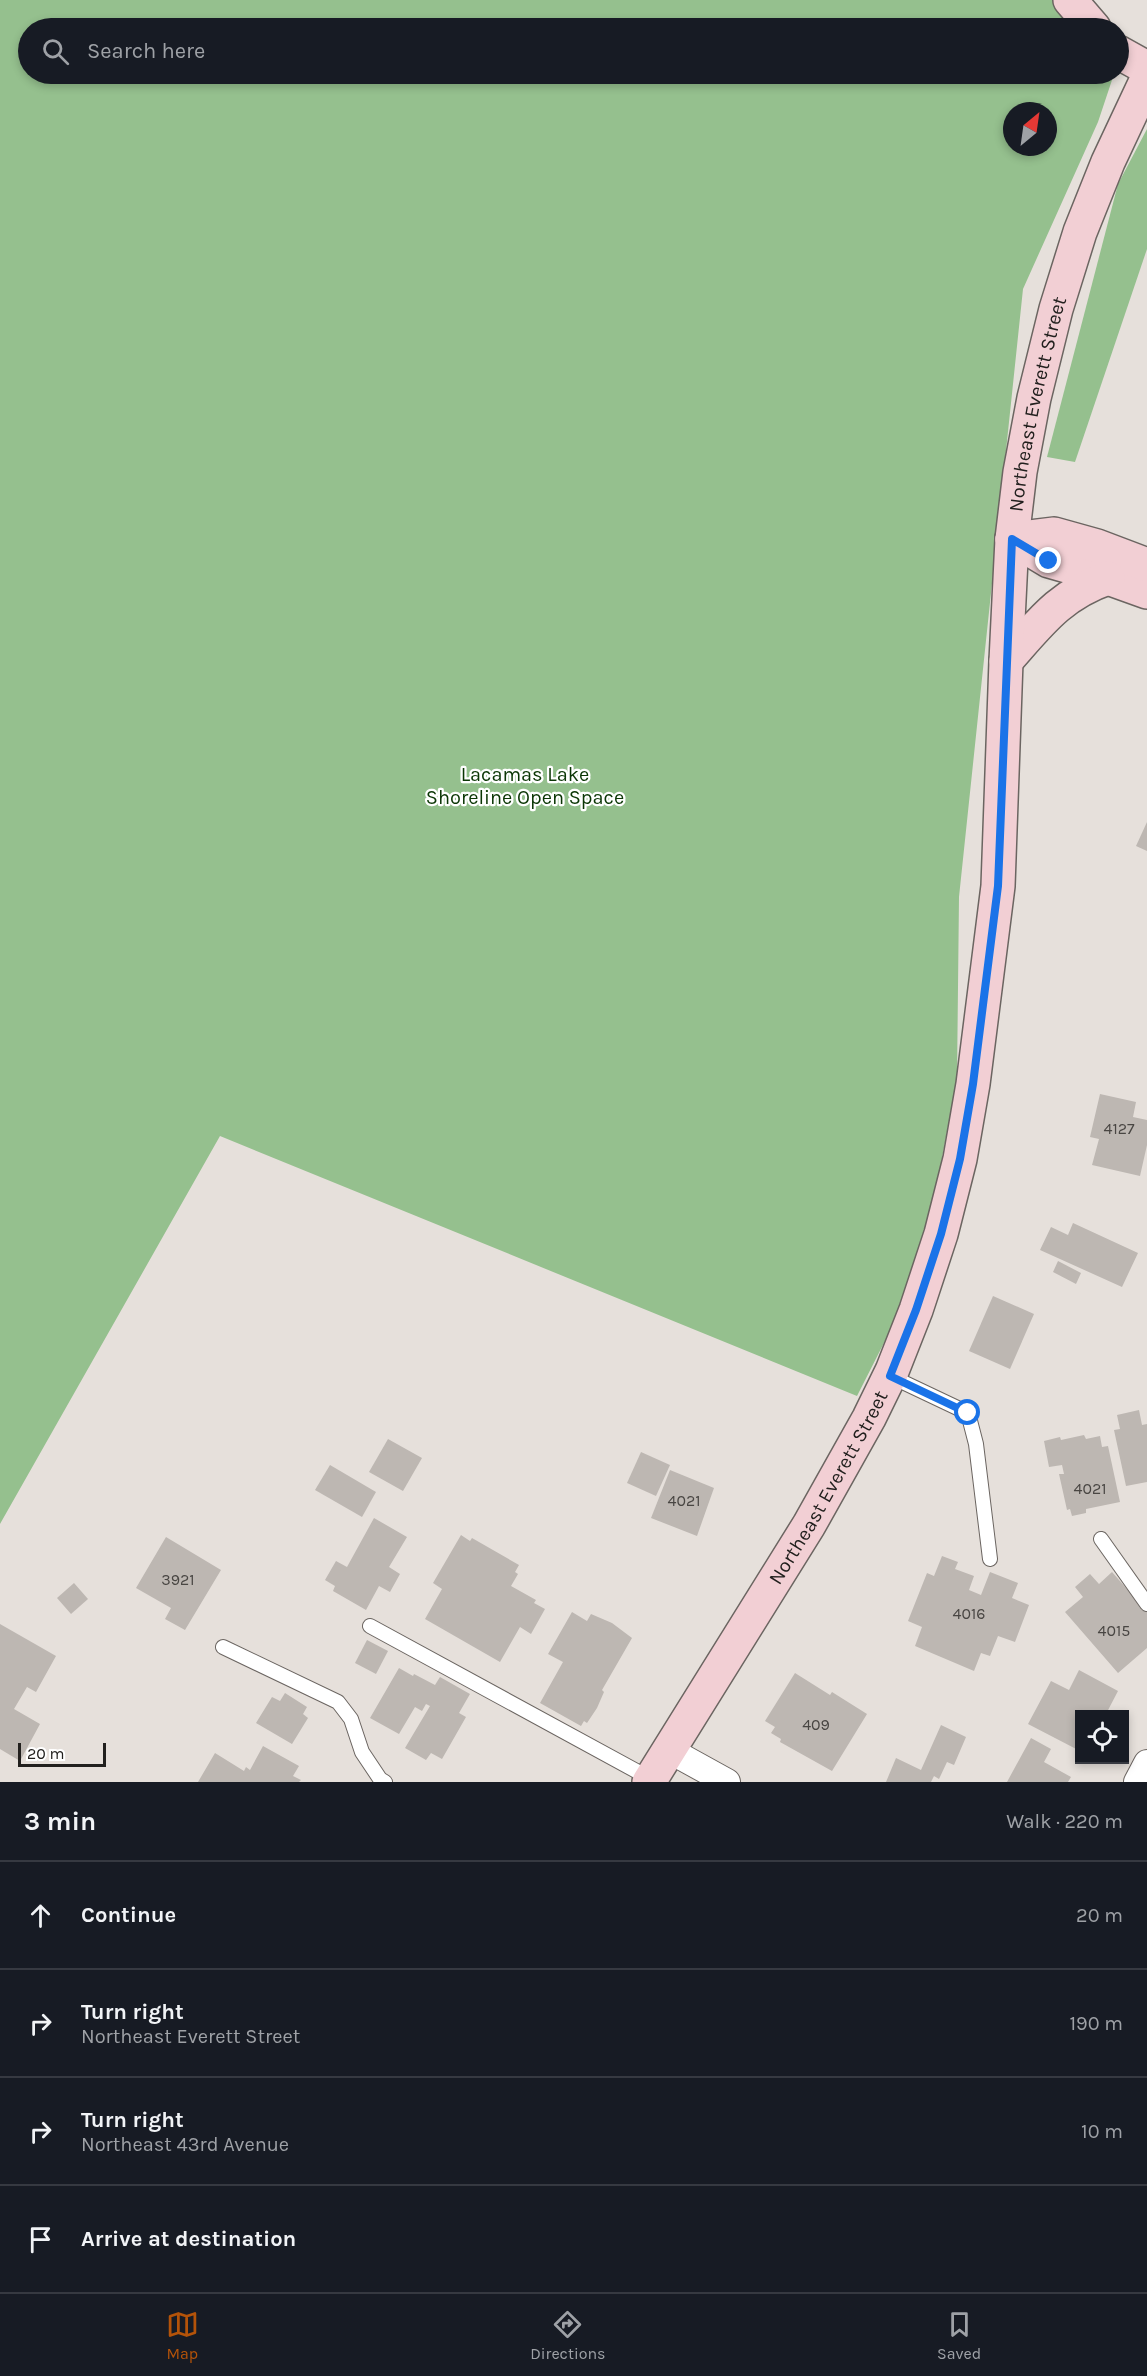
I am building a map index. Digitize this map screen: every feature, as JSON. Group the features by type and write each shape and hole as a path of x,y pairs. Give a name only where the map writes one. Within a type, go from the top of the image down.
{"main road":[{"path":"1070,0 1085,18"},
{"path":"1129,58 1147,68"},
{"name":"Northeast Everett Street","path":"650,1780 809,1525 869,1418 890,1376 916,1310 941,1234 960,1159 973,1084 998,886 1012,539 1022,462 1034,398 1056,309 1080,232 1108,162 1147,79"},
{"path":"1012,539 1054,534 1147,564"},
{"path":"1012,539 1049,561 1147,592"},
{"path":"1006,661 1065,598 1084,586 1108,578"}],"street":[{"path":"669,1750 727,1782"},
{"path":"1137,1782 1147,1763"}],"lane":[{"path":"890,1376 968,1413 976,1444 990,1559"},
{"path":"1101,1539 1147,1604"},
{"path":"370,1626 650,1780"},
{"path":"223,1647 338,1702 351,1719 362,1752 380,1779 385,1782"}],"green space":[{"name":"Lacamas Lake Shoreline Open Space","path":"0,0 1052,0 1064,18 18,18 18,84 1111,84 1098,122 1023,289 959,897 957,1078 928,1233 888,1335 857,1396 220,1136 0,1524"},
{"path":"1147,129 1147,249 1075,462 1047,457 1118,184"}],"building":[{"path":"1147,822 1147,851 1136,846"},
{"path":"1100,1094 1136,1102 1133,1117 1147,1120 1147,1145 1140,1176 1092,1165 1099,1139 1090,1137"},
{"path":"1073,1223 1138,1253 1122,1287 1040,1250 1051,1227 1068,1235"},
{"path":"1058,1261 1081,1273 1076,1284 1053,1272"},
{"path":"993,1296 1034,1314 1010,1369 969,1351"},
{"path":"1139,1410 1142,1425 1147,1424 1147,1482 1126,1486 1114,1430 1120,1429 1117,1415"},
{"path":"1084,1435 1086,1439 1100,1436 1102,1447 1108,1446 1120,1502 1086,1509 1086,1513 1072,1516 1070,1509 1067,1510 1059,1474 1064,1474 1062,1465 1049,1467 1044,1441"},
{"path":"388,1439 422,1458 403,1491 369,1472"},
{"path":"641,1452 670,1465 656,1496 627,1483"},
{"path":"330,1465 376,1492 362,1517 315,1490"},
{"path":"670,1470 714,1488 697,1536 651,1518"},
{"path":"374,1518 407,1537 389,1567 400,1574 390,1592 379,1586 366,1610 333,1591 335,1586 325,1580 336,1561 347,1567"},
{"path":"461,1535 470,1541 472,1538 519,1565 515,1572 518,1574 511,1586 536,1600 534,1603 545,1609 531,1634 520,1627 500,1662 425,1619 442,1589 433,1583"},
{"path":"166,1537 221,1570 185,1630 165,1619 171,1608 136,1588"},
{"path":"942,1556 958,1562 955,1569 974,1576 969,1590 981,1595 990,1572 1018,1583 1012,1598 1029,1605 1015,1642 998,1636 990,1656 981,1653 974,1671 915,1646 922,1627 908,1621 927,1573 934,1576"},
{"path":"1112,1572 1147,1612 1147,1648 1118,1673 1065,1612 1083,1597 1075,1587 1090,1574 1099,1584"},
{"path":"74,1583 88,1599 71,1614 57,1598"},
{"path":"572,1612 587,1621 591,1614 612,1623 632,1638 602,1690 604,1692 597,1708 587,1723 584,1721 581,1726 540,1703 563,1662 548,1654"},
{"path":"0,1624 56,1656 36,1692 27,1687 14,1709 40,1724 20,1761 0,1749"},
{"path":"367,1640 388,1651 376,1674 355,1663"},
{"path":"399,1668 435,1685 440,1677 470,1694 459,1713 466,1717 442,1759 431,1753 426,1760 405,1748 430,1706 426,1704 422,1711 415,1707 399,1734 370,1718"},
{"path":"1079,1670 1118,1691 1108,1710 1075,1710 1075,1748 1028,1724 1051,1681 1069,1690"},
{"path":"795,1673 867,1714 832,1771 780,1742 781,1739 771,1733 775,1727 765,1721"},
{"path":"285,1693 307,1707 303,1714 308,1718 292,1744 256,1723 272,1697 280,1701"},
{"path":"941,1725 966,1737 954,1765 947,1762 939,1779 934,1776 931,1782 886,1782 896,1758 921,1770"},
{"path":"1031,1738 1051,1749 1044,1762 1071,1777 1068,1782 1007,1782"},
{"path":"263,1746 299,1766 293,1776 301,1780 299,1782 198,1782 215,1753 244,1771 246,1767 250,1770"}],"route":[{"path":"968,1413 890,1376 916,1310 941,1234 960,1159 973,1084 998,886 1012,539 1049,561"}]}
